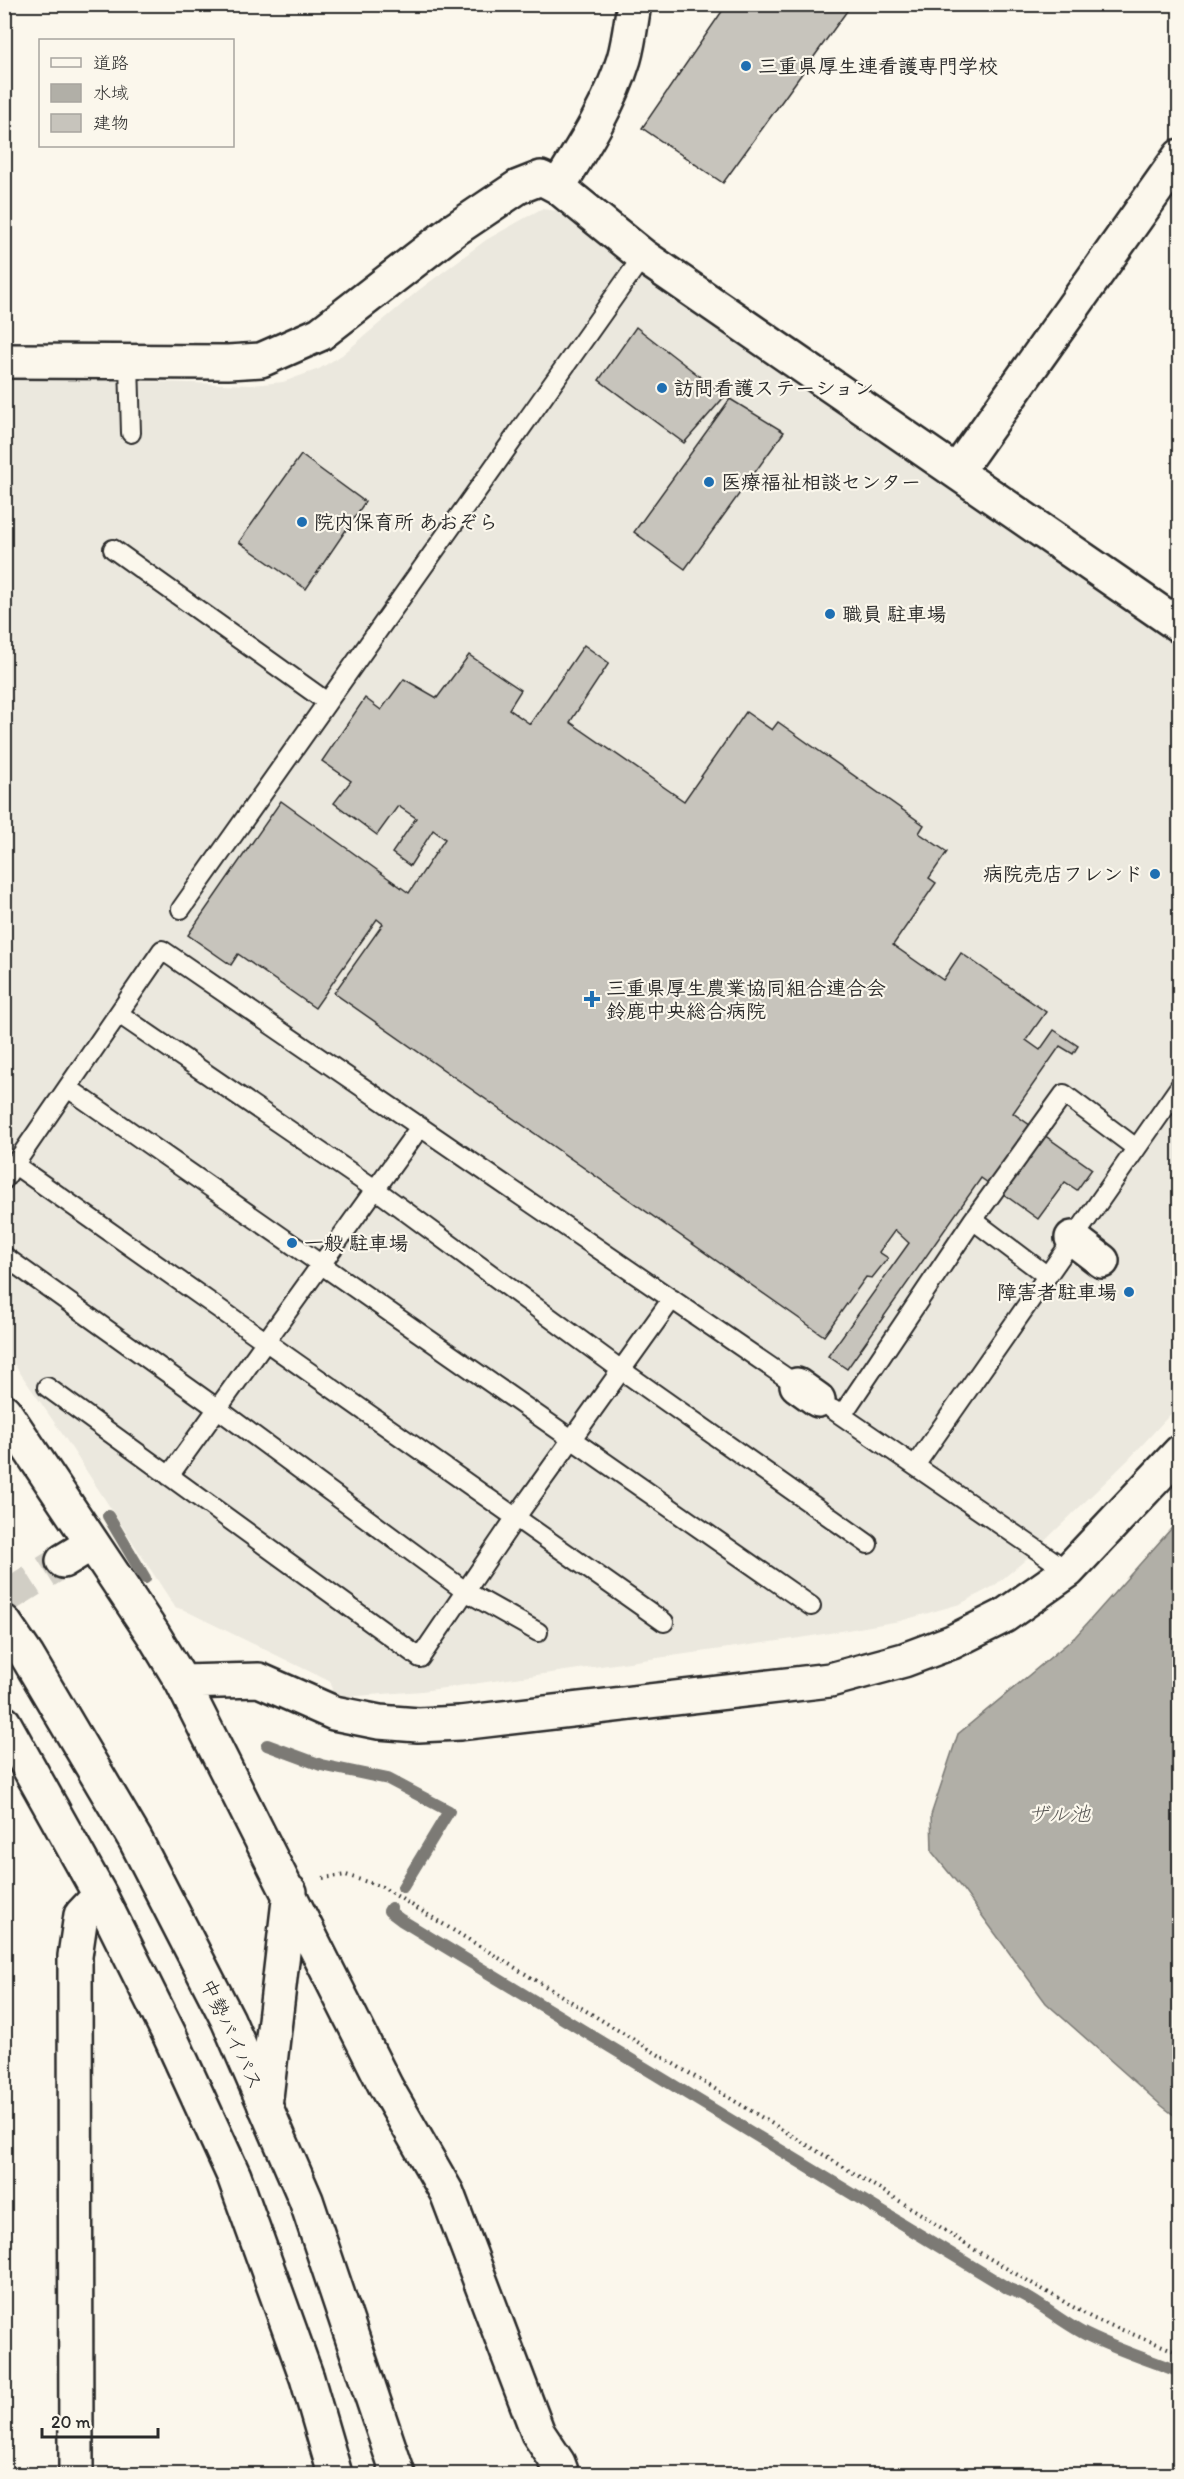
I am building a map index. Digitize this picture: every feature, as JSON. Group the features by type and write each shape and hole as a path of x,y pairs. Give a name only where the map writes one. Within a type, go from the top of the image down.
{"main road":[{"path":"558,187 588,140 605,105 624,59 634,4"},
{"path":"957,471 1179,156"},
{"path":"4,361 129,363 261,360 320,334 454,230 518,187 541,178 558,187 644,256 1179,626"},
{"path":"1072,1238 1102,1261"},
{"path":"4,1412 153,1634 182,1682 387,2087 447,2193 538,2433 558,2463 562,2475"},
{"path":"182,1682 259,1680 334,1713 379,1722 418,1725 460,1723 830,1680 872,1671 952,1642 1004,1616 1068,1571 1179,1452"},
{"path":"63,1561 91,1544"},
{"name":"中勢バイパス","path":"4,1622 27,1656 135,1839 228,2020 306,2200 398,2475"},
{"path":"4,1723 99,1895 169,2034 234,2176 306,2378 335,2475"},
{"path":"265,2106 290,1892"},
{"path":"76,2475 75,1956 81,1915 99,1895"}],"lane":[{"path":"181,909 644,256"},
{"path":"129,363 131,433"},
{"path":"113,549 327,702"},
{"path":"4,1180 162,950 916,1464 1068,1571"},
{"path":"119,1014 375,1189 620,1369 868,1544"},
{"path":"916,1464 1179,1086"},
{"path":"68,1088 811,1606"},
{"path":"819,1400 974,1220 1064,1094 1136,1148"},
{"path":"169,1476 420,1127"},
{"path":"15,1165 664,1622"},
{"path":"974,1220 1046,1275"},
{"path":"4,1256 218,1409 465,1591 538,1632"},
{"path":"47,1387 420,1658 516,1517 672,1299"}],"path":[{"path":"290,1892 313,1879 346,1875 382,1887 921,2214 968,2246 1092,2318 1179,2353"}],"shaded area":[{"name":"三重県厚生農業協同組合連合会 鈴鹿中央総合病院","path":"541,209 559,211 1179,648 1179,1405 1129,1459 1023,1562 994,1586 960,1604 900,1621 800,1638 422,1691 344,1697 332,1694 331,1682 175,1607 63,1435 5,1351 4,377 252,385 283,382 319,369 342,355 419,290 486,240"}],"water":[{"name":"ザル池","path":"1179,1520 1179,2119 1046,2003 964,1891 932,1852 931,1815 958,1734 1075,1637"}],"building":[{"name":"三重県厚生連看護専門学校","path":"727,4 852,4 723,183 642,128"},
{"name":"訪問看護ステーション","path":"636,327 725,396 684,443 599,380"},
{"name":"医療福祉相談センター","path":"730,399 784,432 685,569 634,532"},
{"name":"院内保育所 あおぞら","path":"301,455 365,502 306,589 239,542"},
{"path":"584,645 609,663 570,722 684,801 746,712 772,730 778,722 924,825 919,833 947,852 929,878 936,883 893,945 943,980 961,953 1046,1012 1026,1040 1040,1050 1054,1030 1078,1046 1073,1054 1060,1046 1013,1113 1092,1169 1077,1190 1065,1182 1038,1219 981,1178 847,1369 828,1356 909,1243 895,1230 879,1252 888,1258 872,1278 866,1277 824,1336 334,993 383,924 377,919 315,1008 238,954 231,965 188,935 281,801 409,893 445,839 433,830 410,866 392,853 416,818 398,806 377,835 334,803 351,781 322,761 365,698 381,710 404,679 437,698 469,655 521,690 509,709 530,724"}],"waterway":[{"path":"108,1516 145,1578"},
{"path":"267,1745 321,1765 388,1779 449,1811 403,1887"},
{"path":"391,1908 389,1911 401,1920 1009,2289 1029,2298 1079,2331 1111,2346 1180,2372"}],"tunnel":[{"path":"4,1598 63,1561"}],"place":[{"name":"三重県厚生連看護専門学校","path":"746,66"},
{"name":"訪問看護ステーション","path":"662,388"},
{"name":"医療福祉相談センター","path":"709,482"},
{"name":"院内保育所 あおぞら","path":"302,522"},
{"name":"職員 駐車場","path":"830,614"},
{"name":"病院売店フレンド","path":"1155,874"},
{"name":"三重県厚生農業協同組合連合会 鈴鹿中央総合病院","path":"592,999"},
{"name":"一般 駐車場","path":"292,1243"},
{"name":"障害者駐車場","path":"1129,1292"}]}
